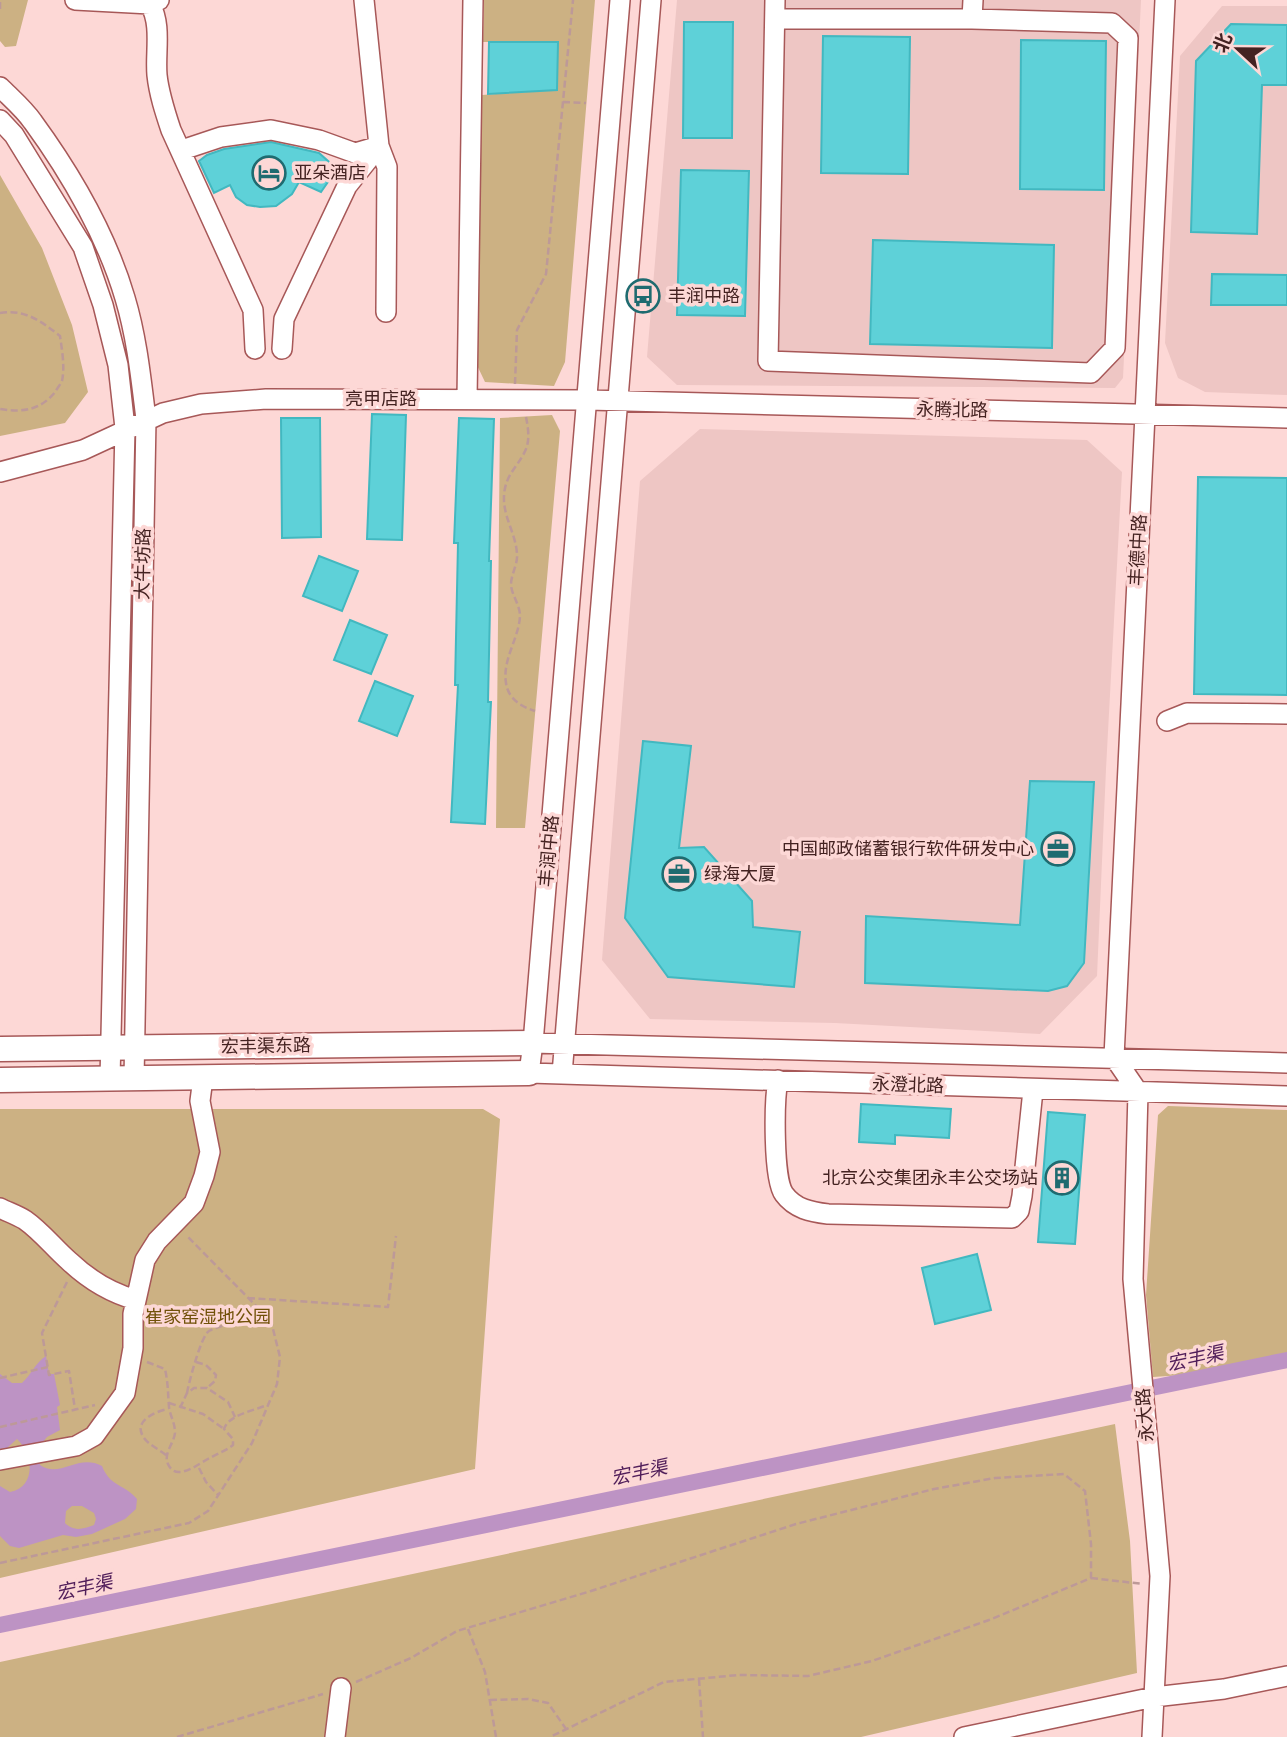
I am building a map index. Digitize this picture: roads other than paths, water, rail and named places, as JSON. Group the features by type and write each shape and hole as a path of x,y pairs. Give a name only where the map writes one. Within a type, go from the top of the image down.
{"main road":[{"name":"宏丰渠东路","path":"0,1049 533,1043"},
{"name":"宏丰渠东路","path":"0,1080 528,1073"}],"street":[{"path":"75,0 154,2 157,76 161,100 171,130 253,310 255,349"},
{"path":"364,0 379,146 387,167 386,312"},
{"path":"467,399 473,0"},
{"name":"丰润中路","path":"528,1073 533,1043 620,0"},
{"name":"丰润中路","path":"562,1074 652,0"},
{"name":"丰德中路","path":"1114,1057 1165,0"},
{"path":"775,9 965,9 1112,23 1128,37 1115,348 1091,373 768,361 775,9"},
{"name":"大牛坊路","path":"0,87 32,121 102,237 125,298 139,361 146,419 122,1048"},
{"name":"大牛坊路","path":"0,120 14,135 83,247 103,304 118,365 125,429 122,1079"},
{"path":"182,150 221,136 271,130 319,140 355,153 379,146"},
{"path":"282,349 284,318 347,186 379,146"},
{"name":"亮甲店路","path":"0,472 83,450 146,419 201,404 266,399 618,402"},
{"name":"永腾北路","path":"618,402 1287,418"},
{"path":"1167,721 1187,713 1287,714"},
{"name":"永澄北路","path":"533,1043 1287,1063"},
{"path":"1114,1057 1139,1092"},
{"name":"永澄北路","path":"528,1073 1287,1096"},
{"path":"0,1460 76,1446 94,1436 125,1393 136,1300 145,1260 157,1241 194,1203 210,1152 200,1101 203,1078"},
{"path":"778,1080 775,1138 782,1192 807,1212 828,1214 1012,1218 1019,1211 1022,1196 1033,1090"},
{"name":"永大路","path":"1139,1092 1133,1279 1159,1586 1152,1737"},
{"path":"0,1208 34,1227 75,1266 118,1295 136,1300"},
{"path":"964,1737 1154,1697 1285,1683"},
{"path":"335,1737 341,1688"}],"waterway":[{"name":"宏丰渠","path":"0,1625 1287,1360"}],"place":[{"name":"亚朵酒店","path":"269,173"},
{"name":"丰润中路","path":"643,296"},
{"name":"中国邮政储蓄银行软件研发中心","path":"1058,849"},
{"name":"绿海大厦","path":"679,874"},
{"name":"北京公交集团永丰公交场站","path":"1062,1178"}],"park label":[{"name":"崔家窑湿地公园","path":"208,1317"}]}
